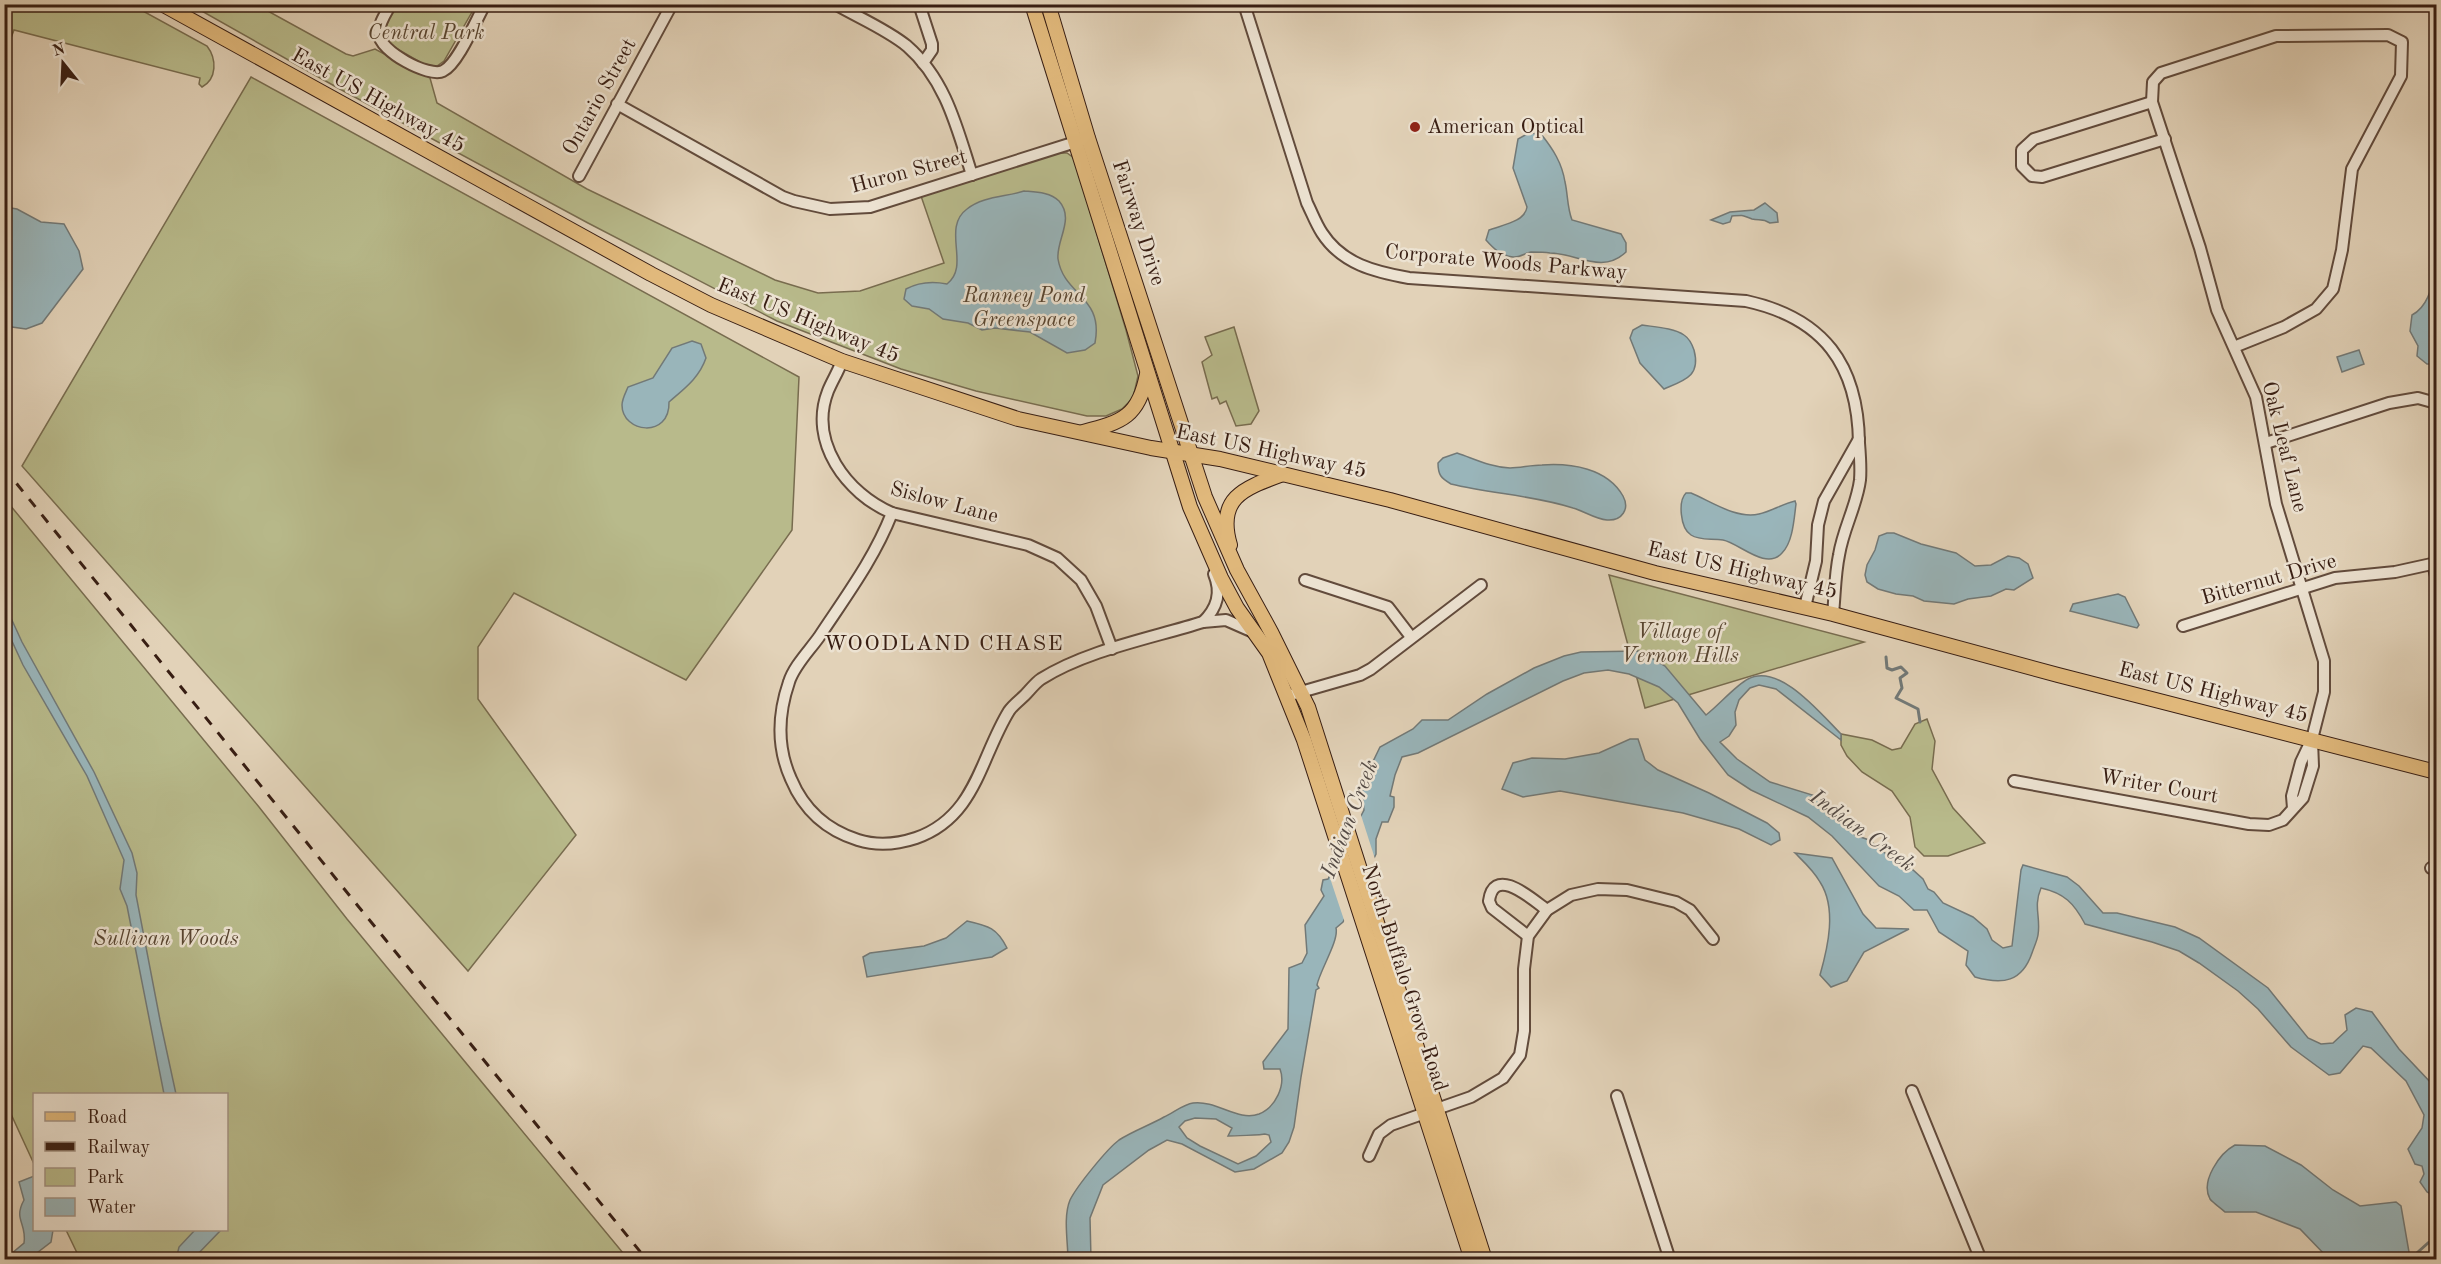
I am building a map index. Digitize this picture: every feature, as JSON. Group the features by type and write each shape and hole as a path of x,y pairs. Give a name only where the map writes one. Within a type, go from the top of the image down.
{"main road":[{"name":"East US Highway 45","path":"162,4 651,274 711,305 842,361 1018,419 1283,473 1655,573 1833,614 2046,672 2436,772"},
{"name":"Fairway Drive","path":"1032,4 1171,451"},
{"name":"Fairway Drive","path":"1048,4 1088,138 1191,454"},
{"path":"1079,433 1109,424 1133,411 1144,392 1147,372"},
{"name":"North Buffalo Grove Road","path":"1171,451 1198,525 1221,578 1238,608 1260,637 1287,696 1342,831"},
{"name":"North Buffalo Grove Road","path":"1191,454 1205,497 1237,570 1302,692 1342,831 1431,1110 1485,1260"},
{"path":"1237,570 1228,538 1228,515 1235,496 1251,486 1283,473"},
{"name":"North Buffalo Grove Road","path":"1431,1110 1472,1260"}],"street":[{"path":"391,4 378,33 381,42 387,50 428,72 436,73 444,71 453,62 485,4"},
{"name":"Ontario Street","path":"579,176 672,4"},
{"path":"919,4 932,44 932,50 923,63"},
{"name":"Corporate Woods Parkway","path":"1244,4 1307,203 1322,233 1345,257 1376,272 1408,278 1746,301 1767,305 1797,319 1816,332 1840,361 1853,390 1859,414 1860,480 1839,554 1833,614"},
{"path":"836,5 896,38 923,63 944,92 972,175"},
{"path":"2165,140 2042,177 2032,176 2022,166 2022,150 2034,139 2152,102 2153,82 2162,73 2276,36 2388,35 2402,42 2401,76 2352,169 2342,250 2333,289 2316,309 2284,327 2234,347"},
{"name":"Oak Leaf Lane","path":"2152,102 2217,310 2256,397 2276,504 2324,661 2324,692 2312,739"},
{"name":"Huron Street","path":"617,104 783,196 821,207 858,209 870,207 1088,138"},
{"name":"Sislow Lane","path":"842,361 828,391 824,407 824,427 827,446 842,475 856,491 877,506 892,513 1028,545 1057,558 1081,580 1096,606 1112,650"},
{"path":"2266,442 2389,403 2418,398 2436,403"},
{"path":"1805,607 1816,561 1818,525 1824,501 1859,438"},
{"path":"892,513 880,544 865,570 790,680 780,714 786,769 798,798 816,819 847,837 864,842 903,843 931,833 951,817 969,797 1010,710 1040,680 1075,663 1203,622 1226,620 1245,627 1260,637"},
{"path":"1198,525 1196,533 1198,543 1216,578 1219,592 1217,604 1203,622"},
{"path":"2435,564 2436,576"},
{"name":"Bitternut Drive","path":"2183,626 2335,578 2396,572 2435,564"},
{"path":"1305,580 1388,607 1411,637"},
{"path":"1287,696 1360,675 1371,669 1481,585"},
{"name":"Writer Court","path":"2014,781 2249,824 2269,825 2283,820 2293,808 2292,796 2301,762 2312,739"},
{"path":"1528,936 1492,908 1490,901 1494,889 1500,885 1513,886 1547,910"},
{"path":"1369,1156 1378,1134 1391,1125 1471,1097 1503,1078 1520,1055 1524,1031 1524,969 1528,936 1547,910 1571,895 1598,889 1627,890 1676,902 1690,910 1713,939"},
{"path":"1912,1091 1981,1260"},
{"path":"1617,1096 1670,1260"}],"green space":[{"path":"4,5 132,5 207,46 213,57 213,74 202,87 199,84 200,78 14,30 11,38 5,40"},
{"name":"Ranney Pond Greenspace","path":"191,5 257,5 346,54 353,56 375,49 430,78 437,103 587,189 775,280 818,293 860,291 944,263 921,196 1058,153 1067,153 1074,158 1126,330 1138,376 1133,398 1122,409 1106,416 1087,416 976,391 901,369 777,321 588,223 338,88"},
{"name":"Central Park","path":"394,5 476,5 444,61 437,66 425,65 387,43 382,31"},
{"path":"251,77 799,377 792,530 686,680 514,593 478,647 478,699 576,835 468,971 22,466"},
{"path":"1234,327 1259,411 1251,424 1236,426 1226,401 1220,404 1217,397 1212,399 1202,362 1212,355 1205,337"},
{"name":"Sullivan Woods","path":"5,499 628,1259 80,1259 66,1231 228,1231 228,1093 33,1093 33,1162 5,1101 5,1028 11,949 4,920"},
{"name":"Village of Vernon Hills","path":"1609,575 1864,642 1645,708"},
{"path":"1927,719 1935,741 1932,769 1953,808 1985,843 1948,856 1924,856 1915,847 1910,817 1892,791 1862,772 1847,756 1841,745 1841,734 1872,740 1892,750 1901,748 1915,724"}],"water":[{"path":"1529,133 1541,134 1556,156 1564,175 1572,220 1621,234 1626,243 1626,252 1617,259 1598,262 1543,252 1531,252 1513,257 1494,249 1486,240 1489,230 1518,220 1525,212 1527,207 1513,168 1518,139"},
{"path":"1024,191 1051,196 1059,201 1063,208 1065,222 1058,259 1068,281 1089,306 1094,315 1096,327 1095,343 1085,350 1067,353 1030,332 995,328 982,330 968,323 943,319 929,309 912,306 904,299 906,289 926,283 947,284 954,276 957,267 956,226 967,209 987,199"},
{"path":"1765,203 1777,213 1778,222 1754,220 1741,215 1732,216 1730,222 1723,224 1711,220 1730,212 1754,210"},
{"path":"5,207 17,209 41,222 64,224 79,251 83,269 42,323 26,329 5,326"},
{"path":"2436,268 2436,364 2427,364 2417,356 2418,346 2410,331 2412,315 2426,301"},
{"path":"1642,325 1675,331 1688,338 1696,359 1690,376 1664,389 1640,363 1630,338 1633,330"},
{"path":"692,341 701,344 706,358 695,377 669,402 667,414 662,422 655,427 646,428 629,422 622,405 628,387 653,378 672,348"},
{"path":"2359,350 2364,364 2342,372 2337,357"},
{"path":"1457,453 1503,467 1565,465 1587,469 1608,479 1616,487 1625,501 1625,510 1617,518 1607,520 1558,504 1451,484 1441,476 1438,463 1443,458"},
{"path":"1686,493 1691,493 1733,512 1750,515 1764,513 1795,501 1789,543 1776,558 1768,559 1761,558 1723,540 1695,537 1687,532 1682,521 1681,508"},
{"path":"1894,533 1921,544 1956,553 1975,566 1991,565 2008,556 2019,558 2028,564 2033,578 2014,590 2006,589 1991,596 1968,599 1954,604 1924,601 1913,596 1878,589 1867,582 1865,575 1879,536"},
{"path":"2118,594 2125,597 2139,625 2137,628 2070,611 2073,604"},
{"path":"5,605 22,642 94,772 132,853 137,873 136,895 176,1093 164,1093 127,906 120,889 124,860 87,776 23,665 5,626"},
{"name":"Indian Creek","path":"1640,651 1665,666 1706,715 1743,682 1760,676 1773,678 1799,693 1841,734 1841,740 1776,689 1759,685 1750,688 1739,700 1735,712 1736,725 1729,736 1720,742 1737,759 1770,782 1819,797 1829,817 1843,822 1855,835 1869,840 1896,862 1913,870 1943,903 1973,917 1987,929 1992,940 2003,948 2012,946 2023,865 2067,877 2079,886 2103,913 2117,913 2175,927 2199,938 2268,988 2308,1038 2321,1044 2333,1043 2347,1030 2345,1015 2356,1008 2372,1012 2399,1049 2432,1084 2436,1096 2436,1197 2427,1192 2420,1182 2424,1174 2422,1166 2415,1164 2408,1149 2422,1128 2424,1115 2406,1081 2371,1048 2363,1046 2340,1073 2329,1075 2291,1047 2258,1009 2238,991 2199,963 2179,951 2085,924 2068,900 2041,888 2037,906 2038,937 2023,970 2003,981 1975,977 1966,965 1968,951 1939,932 1927,910 1914,910 1899,896 1879,886 1832,836 1808,817 1751,790 1728,775 1700,739 1678,703 1659,687 1629,674 1608,670 1584,673 1563,681 1418,753 1402,757 1390,796 1394,797 1394,807 1388,822 1382,822 1376,839 1376,854 1343,922 1336,928 1335,940 1317,985 1319,988 1316,990 1294,1127 1282,1153 1254,1169 1235,1172 1182,1144 1167,1140 1149,1150 1103,1185 1090,1218 1091,1259 1068,1260 1066,1222 1070,1200 1093,1168 1119,1140 1193,1103 1202,1103 1251,1116 1265,1111 1275,1101 1282,1082 1282,1075 1280,1069 1264,1069 1263,1062 1288,1029 1289,968 1302,963 1307,953 1305,925 1324,896 1321,890 1323,880 1328,879 1364,810 1362,793 1366,776 1380,747 1413,729 1422,720 1448,720 1487,694 1534,668 1581,652","holes":["1195,1118 1216,1119 1232,1128 1228,1136 1265,1134 1269,1135 1271,1142 1256,1156 1238,1164 1187,1138 1179,1127 1185,1121"]},
{"path":"1630,739 1638,739 1645,760 1658,770 1767,823 1779,833 1780,840 1771,845 1739,829 1683,813 1560,791 1523,797 1502,789 1513,763 1532,758 1565,759 1599,753"},
{"path":"1795,853 1832,858 1863,914 1876,928 1909,929 1864,952 1847,981 1831,987 1820,975 1828,940 1830,915 1825,892 1818,878"},
{"path":"967,921 996,932 1007,948 992,957 867,977 863,957 870,953 924,946 946,938"},
{"path":"2235,1145 2265,1146 2301,1165 2333,1190 2360,1206 2396,1202 2401,1206 2409,1259 2329,1259 2300,1229 2256,1212 2225,1212 2210,1199 2208,1184 2213,1168 2223,1154"},
{"path":"33,1176 33,1231 53,1231 51,1242 29,1259 5,1259 24,1243 20,1212 24,1200 19,1182"},
{"path":"194,1231 220,1231 193,1259 176,1259 179,1247"}],"pier":[{"path":"1360,812 1376,862 1345,923 1328,872"}],"waterway":[{"path":"1886,657 1887,668 1892,670 1901,667 1907,673 1900,678 1902,688 1896,698 1918,709 1920,722"},
{"path":"2409,1260 2428,1243 2436,1240"}],"railway":[{"path":"4,468 647,1260"}],"place":[{"name":"American Optical","path":"1415,127"}],"district":[{"name":"WOODLAND CHASE","path":"944,644"}]}
